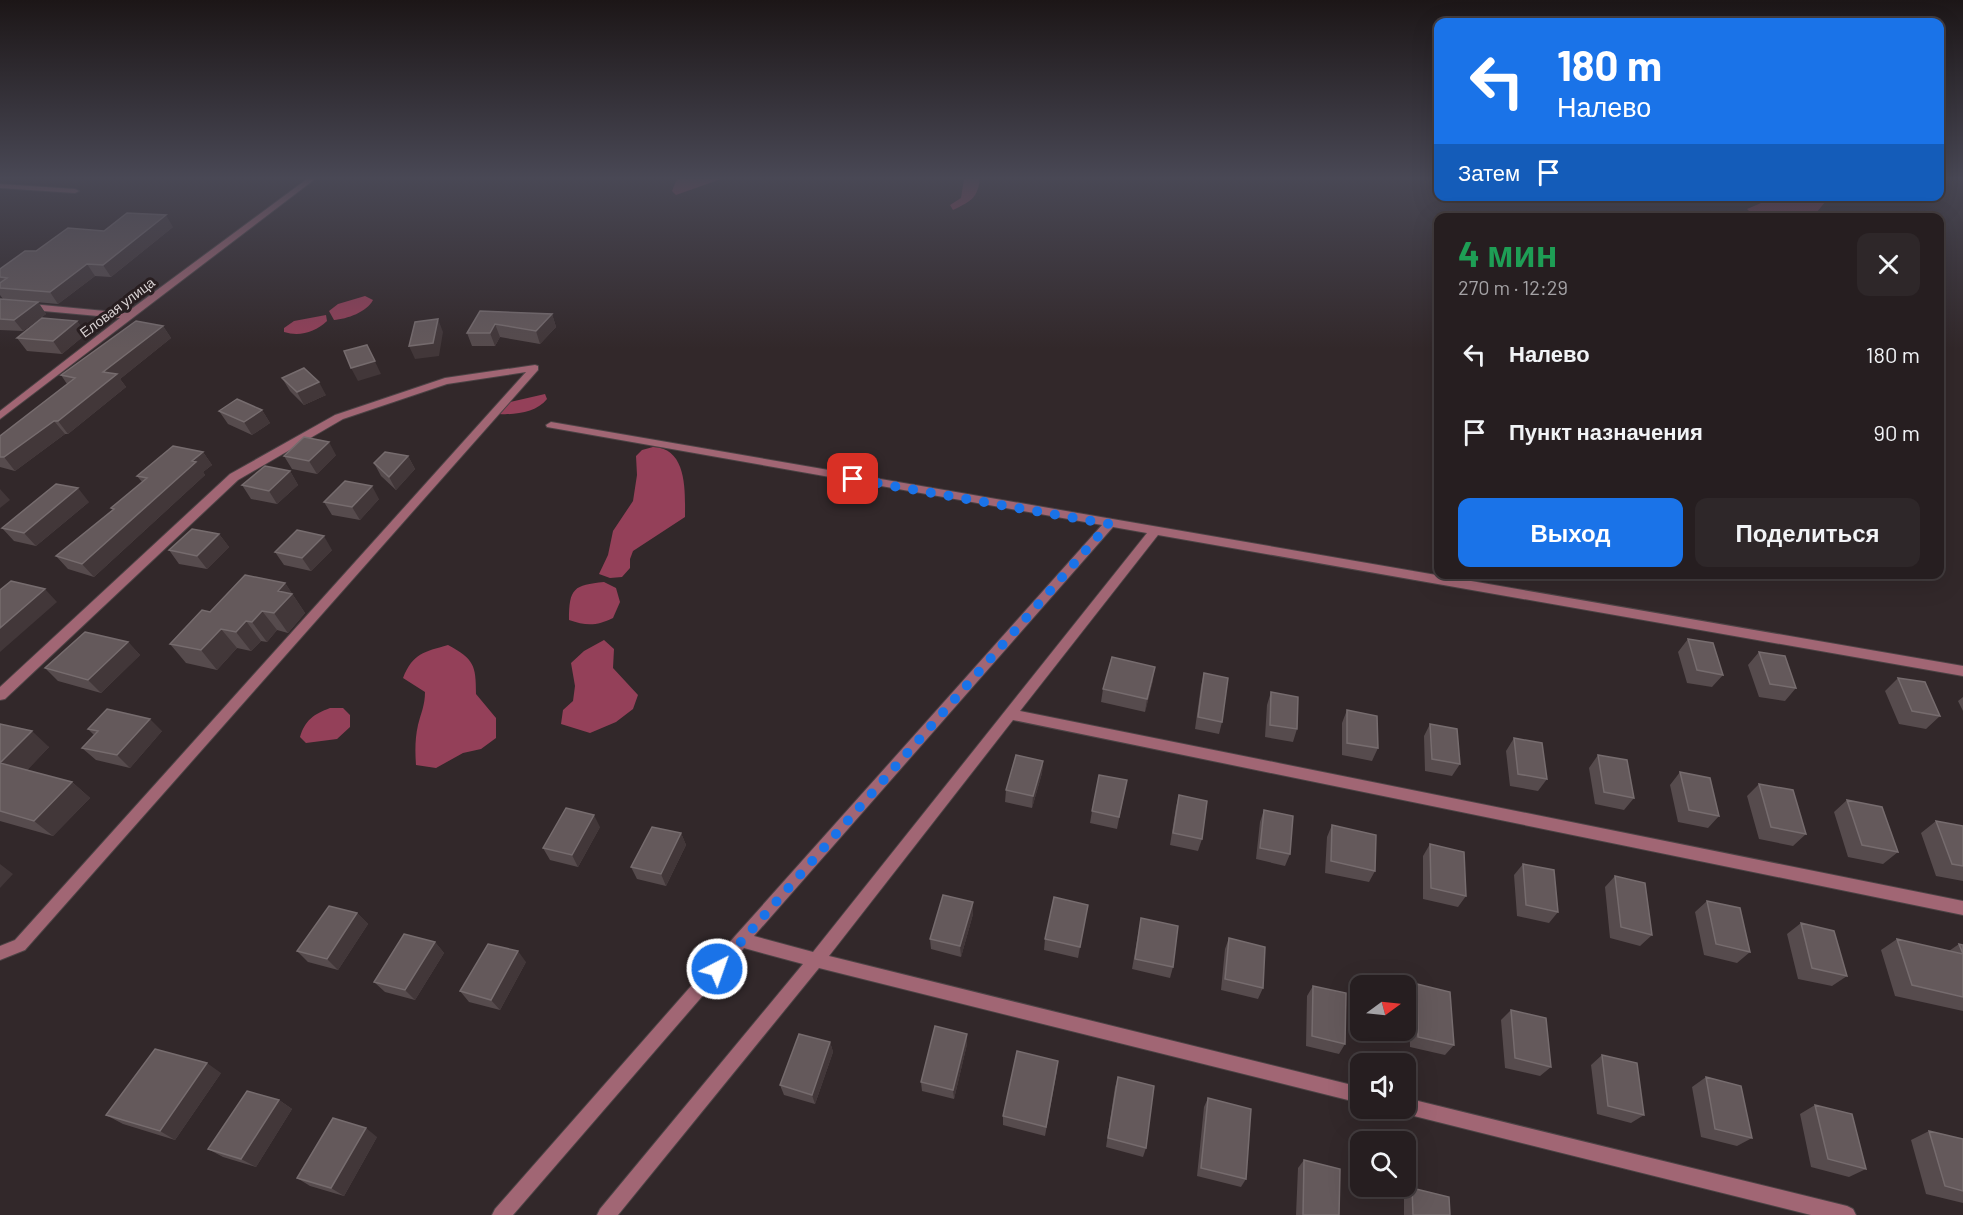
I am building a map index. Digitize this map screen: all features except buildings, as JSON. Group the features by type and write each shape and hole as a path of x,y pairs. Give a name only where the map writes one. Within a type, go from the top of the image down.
{"street":[{"name":"Еловая улица","path":"0,416 235,236"},
{"path":"0,304 128,316"},
{"path":"0,695 234,477 339,417 445,381 535,368 20,945 0,953"},
{"path":"551,425 1154,532 1963,671"},
{"path":"501,1215 1109,524"},
{"path":"606,1215 816,960 1154,532"},
{"path":"1010,714 1963,908"},
{"path":"741,940 1350,1093"},
{"path":"1416,1108 1847,1215"}],"shaded area":[{"path":"365,296 373,300 366,308 345,318 334,320 329,311 338,304"},
{"path":"326,315 327,321 312,331 301,334 284,332 284,328 294,321"},
{"path":"545,394 547,399 532,410 499,414 501,404"},
{"path":"653,447 664,449 679,463 684,485 685,517 633,551 630,568 622,577 610,578 599,574 608,555 613,531 633,501 637,475 636,456 642,450"},
{"path":"604,582 616,588 620,602 613,618 602,623 591,624 569,620 570,601 575,590 586,585"},
{"path":"604,640 614,649 613,668 638,695 633,709 616,722 590,733 561,724 563,710 573,701 575,686 571,663 584,651"},
{"path":"448,645 463,654 472,664 476,694 496,718 496,738 481,749 463,753 436,768 416,765 416,735 425,692 403,678 415,658"},
{"path":"330,708 343,708 350,715 350,727 337,739 306,743 300,737 307,722 315,715"}],"route":[{"path":"717,969 1109,524 853,479"}]}
